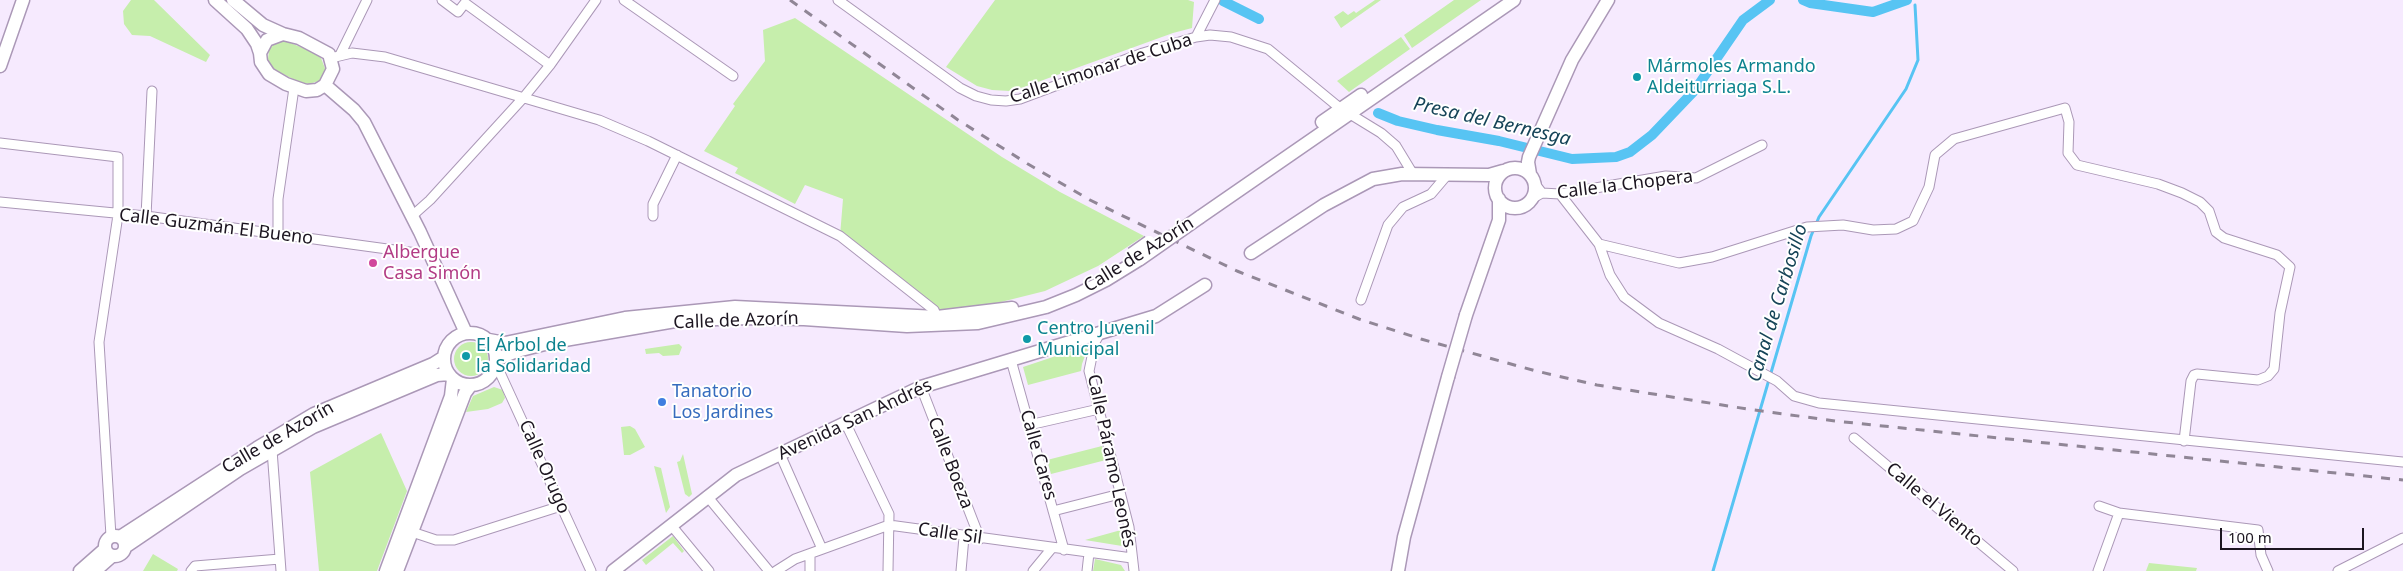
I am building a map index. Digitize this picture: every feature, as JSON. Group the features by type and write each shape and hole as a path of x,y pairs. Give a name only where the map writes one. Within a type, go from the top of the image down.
{"main road":[{"path":"0,40 13,0"},
{"path":"0,66 23,0"},
{"path":"215,0 247,29 257,44 261,62 269,74 294,88 312,91 325,85 336,57 318,46 263,25 233,0"},
{"name":"Calle de Azorín","path":"496,361 512,352 553,342 675,322 740,318 804,319 907,326 978,323 1046,307 1106,280 1136,256 1345,111 1499,0"},
{"name":"Calle de Azorín","path":"1345,111 1514,0"},
{"path":"1499,220 1507,212 1527,204 1535,187 1528,162 1532,151 1576,52 1608,0"},
{"path":"260,53 267,40 283,34"},
{"path":"325,85 354,110 364,122 412,216 466,333"},
{"path":"1250,253 1324,205 1373,179 1413,174 1480,175 1503,171 1522,165 1532,151"},
{"path":"1516,167 1535,187"},
{"path":"1398,571 1407,527 1448,377 1466,315 1499,220 1498,178 1503,171"},
{"path":"1480,175 1492,183 1497,195 1506,205 1518,208"},
{"name":"Calle de Azorín","path":"489,340 510,342 625,318 735,307 937,317 1015,307 1049,297 1136,256"},
{"name":"Avenida San Andrés","path":"613,571 736,475 921,387 1099,335 1156,316 1206,285"},
{"path":"386,571 451,396 451,376 444,357 445,350 453,339 466,333 478,334 489,340 496,352 496,361 490,377 471,385 458,382 451,376"},
{"name":"Calle de Azorín","path":"119,540 257,448 314,414 433,364 444,357"},
{"name":"Calle de Azorín","path":"119,540 313,427 437,375 451,376"},
{"path":"397,571 464,393 471,385"},
{"path":"80,571 108,552 121,554 119,540 105,543 108,552"},
{"path":"95,571 108,552"}],"street":[{"path":"336,57 367,0"},
{"path":"442,0 458,12 465,3 550,65"},
{"path":"412,216 430,200 524,97 550,65 596,0"},
{"path":"624,0 733,76"},
{"name":"Calle Limonar de Cuba","path":"838,0 960,88 976,96 991,100 1006,101 1020,99 1143,53 1196,37 1231,36 1268,49 1345,111 1381,133 1396,146 1413,174"},
{"path":"1196,37 1215,0"},
{"path":"336,57 360,53 377,55 599,120 677,155 840,236 934,310 937,317"},
{"path":"278,234 278,199 294,88"},
{"path":"146,216 152,91"},
{"path":"1599,244 1679,263 1712,257 1807,226 1843,225 1873,230 1896,229 1913,221 1929,187 1935,155 1954,139 2065,108 2069,122 2068,153 2077,165 2158,184 2182,192 2200,202 2209,211 2216,232 2224,238 2277,255 2286,261 2290,267 2280,313 2274,369 2268,376 2258,380 2194,375 2191,381 2184,441"},
{"path":"0,142 118,157 118,215 99,342 119,540"},
{"name":"Calle la Chopera","path":"1535,187 1560,194 1666,176 1696,178 1762,145"},
{"path":"653,216 652,204 677,155"},
{"path":"1362,300 1388,225 1403,207 1431,194 1448,174"},
{"path":"1560,194 1599,244 1610,275 1624,297 1659,323 1718,349 1777,381 1794,396 1819,404 2403,462"},
{"name":"Calle Guzmán El Bueno","path":"0,202 118,215 146,216 430,255"},
{"name":"Calle Páramo Leonés","path":"1099,335 1095,342 1089,371 1129,528 1134,571"},
{"name":"Calle Cares","path":"1011,360 1064,550"},
{"name":"Calle Orugo","path":"496,361 591,571"},
{"name":"Calle Boeza","path":"921,387 980,539"},
{"path":"1030,425 1099,409"},
{"path":"846,424 889,514 888,571"},
{"name":"Calle el Viento","path":"1854,438 2013,571"},
{"path":"272,450 281,571"},
{"path":"780,454 822,549"},
{"path":"1053,510 1120,494"},
{"path":"707,496 769,571"},
{"path":"412,532 436,540 454,540 561,506"},
{"path":"2100,506 2119,513 2258,530 2261,555 2268,571"},
{"path":"2098,571 2119,513"},
{"path":"671,525 710,571"},
{"name":"Calle Sil","path":"776,571 794,559 889,525 964,537 1132,558"},
{"name":"Calle Boeza","path":"961,571 964,537"},
{"path":"2338,571 2403,538"},
{"path":"1033,571 1052,548"},
{"path":"1087,571 1089,553"},
{"path":"810,554 810,571"},
{"path":"191,571 195,566 280,559"}],"green space":[{"path":"131,0 154,0 210,55 206,62 150,36 132,35 124,24 123,11"},
{"path":"995,0 1188,0 1194,2 1192,28 1010,91 992,90 977,86 946,67"},
{"path":"1375,0 1381,0 1341,28 1334,17 1343,11 1348,15 1354,11 1356,13"},
{"path":"1454,0 1481,0 1412,48 1404,35"},
{"path":"795,18 1002,157 1060,192 1144,236 1098,266 1045,291 985,306 934,310 840,236 843,199 805,185 795,204 735,173 738,168 704,151 735,106 733,104 765,61 763,30"},
{"path":"1401,37 1410,49 1349,92 1337,81"},
{"path":"285,41 314,52 321,58 326,71 319,81 309,84 299,82 273,69 268,59 269,50 274,44"},
{"path":"471,342 478,343 483,347 487,352 487,366 483,371 478,375 471,376 464,375 459,371 455,366 454,359 455,352 459,347 464,343"},
{"path":"679,344 682,347 679,355 646,354 645,349"},
{"path":"1089,345 1081,371 1028,385 1023,367"},
{"path":"494,387 503,390 505,398 502,403 488,409 466,412 473,396"},
{"path":"630,426 635,429 645,447 630,455 624,455 621,427"},
{"path":"381,433 407,491 377,571 319,571 310,472"},
{"path":"1102,446 1106,460 1051,474 1047,460"},
{"path":"683,454 692,494 689,497 685,494 677,462 680,461"},
{"path":"654,466 661,468 670,507 666,513"},
{"path":"1121,530 1122,546 1085,540"},
{"path":"673,536 684,551 682,553 673,543 646,565 642,560"},
{"path":"153,554 178,569 177,571 143,571"},
{"path":"1095,559 1121,565 1125,571 1093,571"},
{"path":"2149,563 2197,568 2196,571 2146,571"}],"waterway":[{"name":"Presa del Bernesga","path":"1378,113 1398,121 1499,141 1572,159 1616,157 1630,152 1652,135 1695,90 1743,20 1770,0"},
{"name":"Presa del Bernesga","path":"1803,0 1810,3 1873,12 1907,0"},
{"name":"Presa del Bernesga","path":"1223,1 1259,19"},
{"name":"Canal de Carbosillo","path":"1713,571 1811,236 1819,217 1906,89 1918,60 1915,5"}],"railway":[{"path":"790,0 958,120 1090,200 1237,271 1359,319 1421,339 1536,371 1597,385 1747,409 1835,421 2403,480"}],"place":[{"name":"Mármoles Armando Aldeiturriaga S.L.","path":"1637,77"},
{"name":"Albergue Casa Simón","path":"373,263"},
{"name":"Centro Juvenil Municipal","path":"1027,339"},
{"name":"El Árbol de la Solidaridad","path":"466,356"},
{"name":"Tanatorio Los Jardines","path":"662,402"}]}
